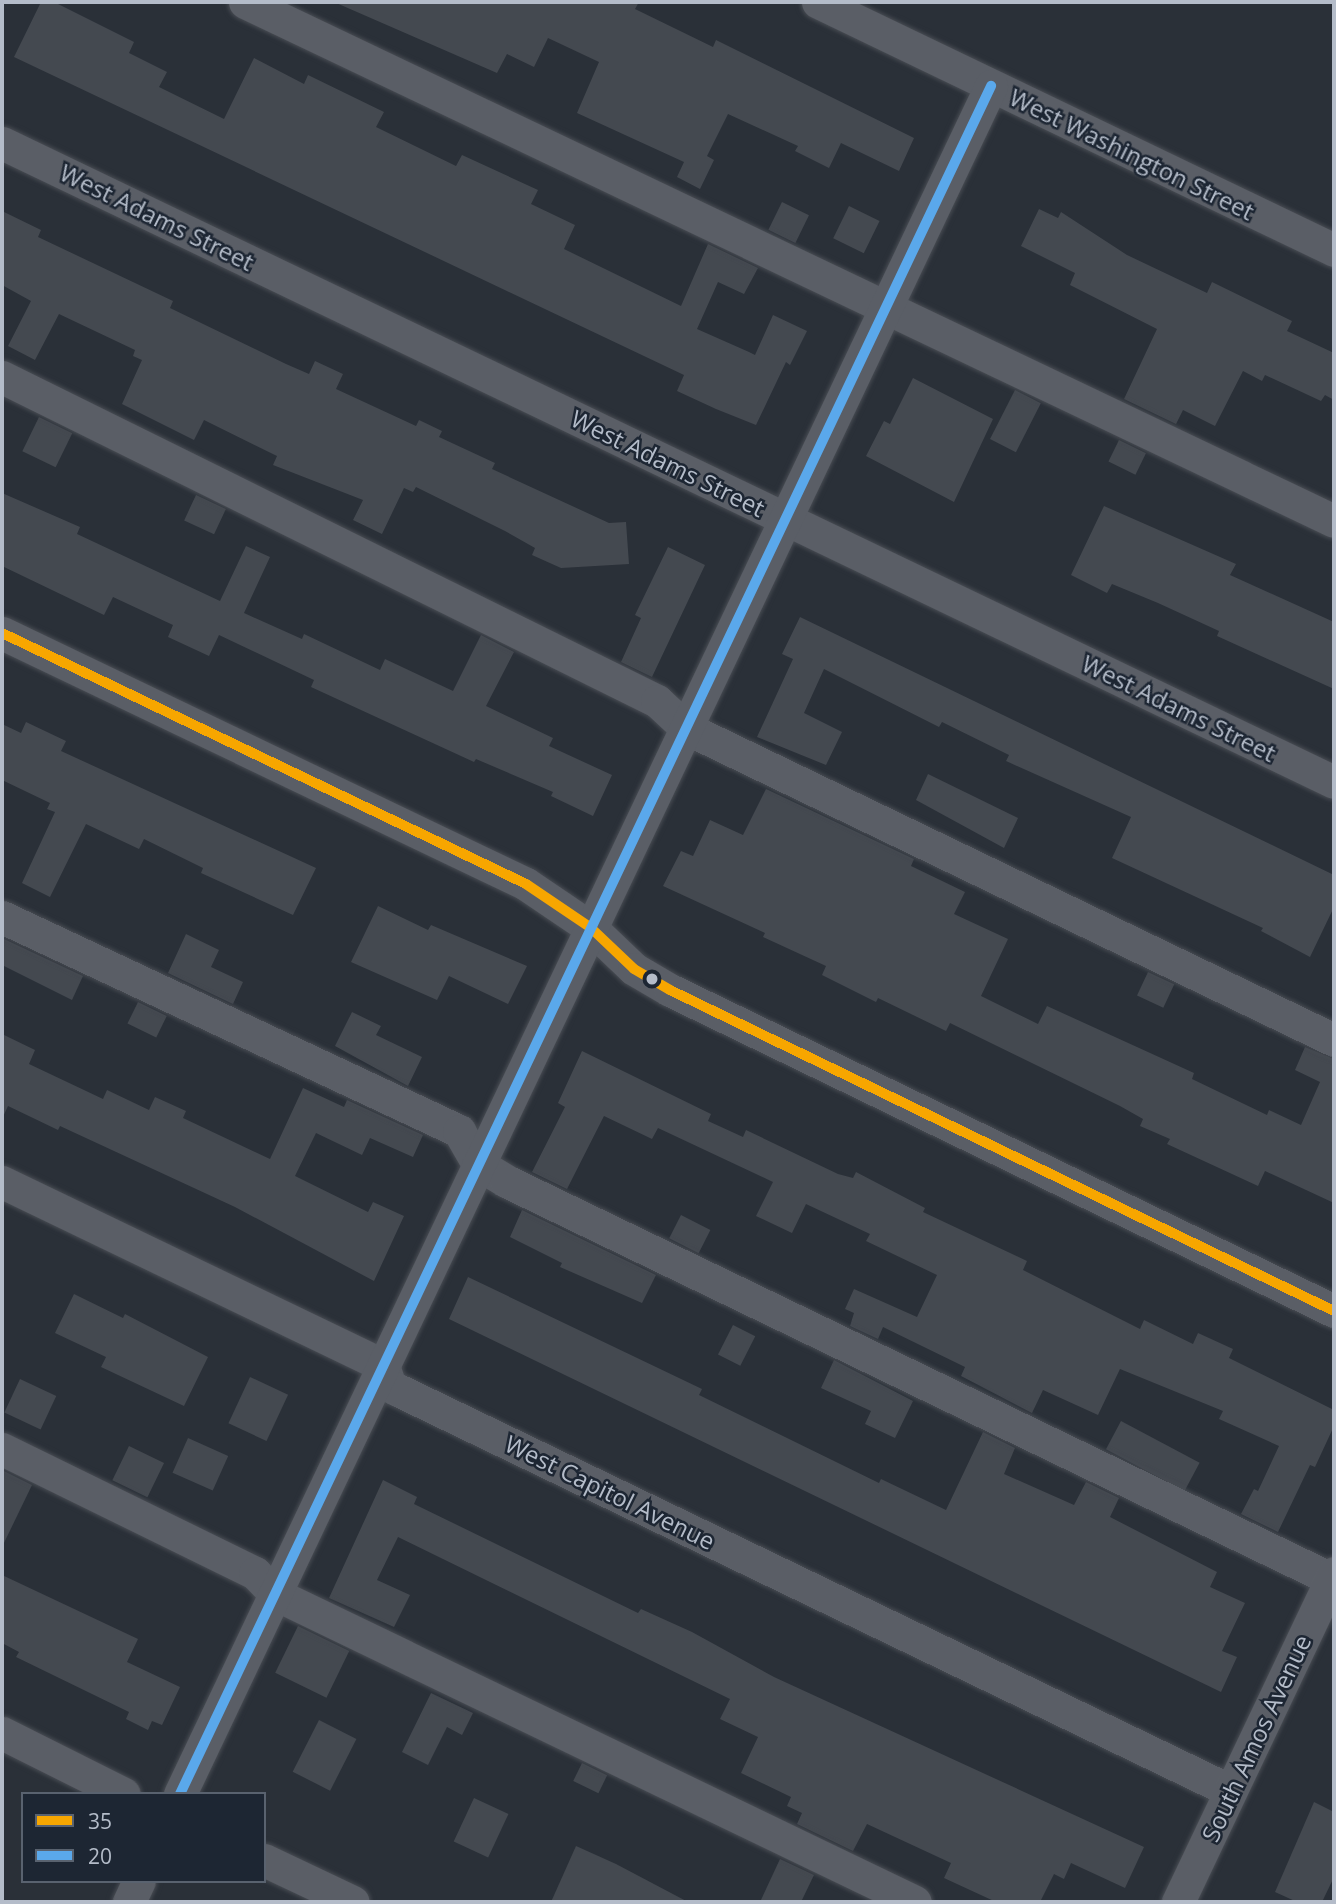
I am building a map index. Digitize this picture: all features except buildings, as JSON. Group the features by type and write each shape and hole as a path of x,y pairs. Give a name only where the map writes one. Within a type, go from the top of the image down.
{"street":[{"path":"245,2 1334,521"},
{"name":"West Washington Street","path":"818,2 1334,250"},
{"path":"181,1792 991,86"},
{"name":"West Adams Street","path":"2,143 1334,782"},
{"path":"2,377 657,701 686,728 1334,1040"},
{"path":"2,633 526,884 591,928 634,969 670,990 1334,1311"},
{"path":"2,917 459,1131 478,1164 506,1181 1333,1576"},
{"name":"West Capitol Avenue","path":"2,1182 383,1365 390,1386 398,1390 1231,1791"},
{"path":"2,1448 256,1573 275,1594 915,1902"},
{"name":"South Amos Avenue","path":"1178,1902 1333,1576"},
{"path":"2,1733 120,1792"},
{"path":"266,1861 353,1902"},
{"path":"129,1902 138,1883"}],"transit line":[{"name":"20","path":"181,1792 991,86"},
{"name":"35","path":"2,633 526,884 591,928 634,969 670,990 1334,1311"}]}
